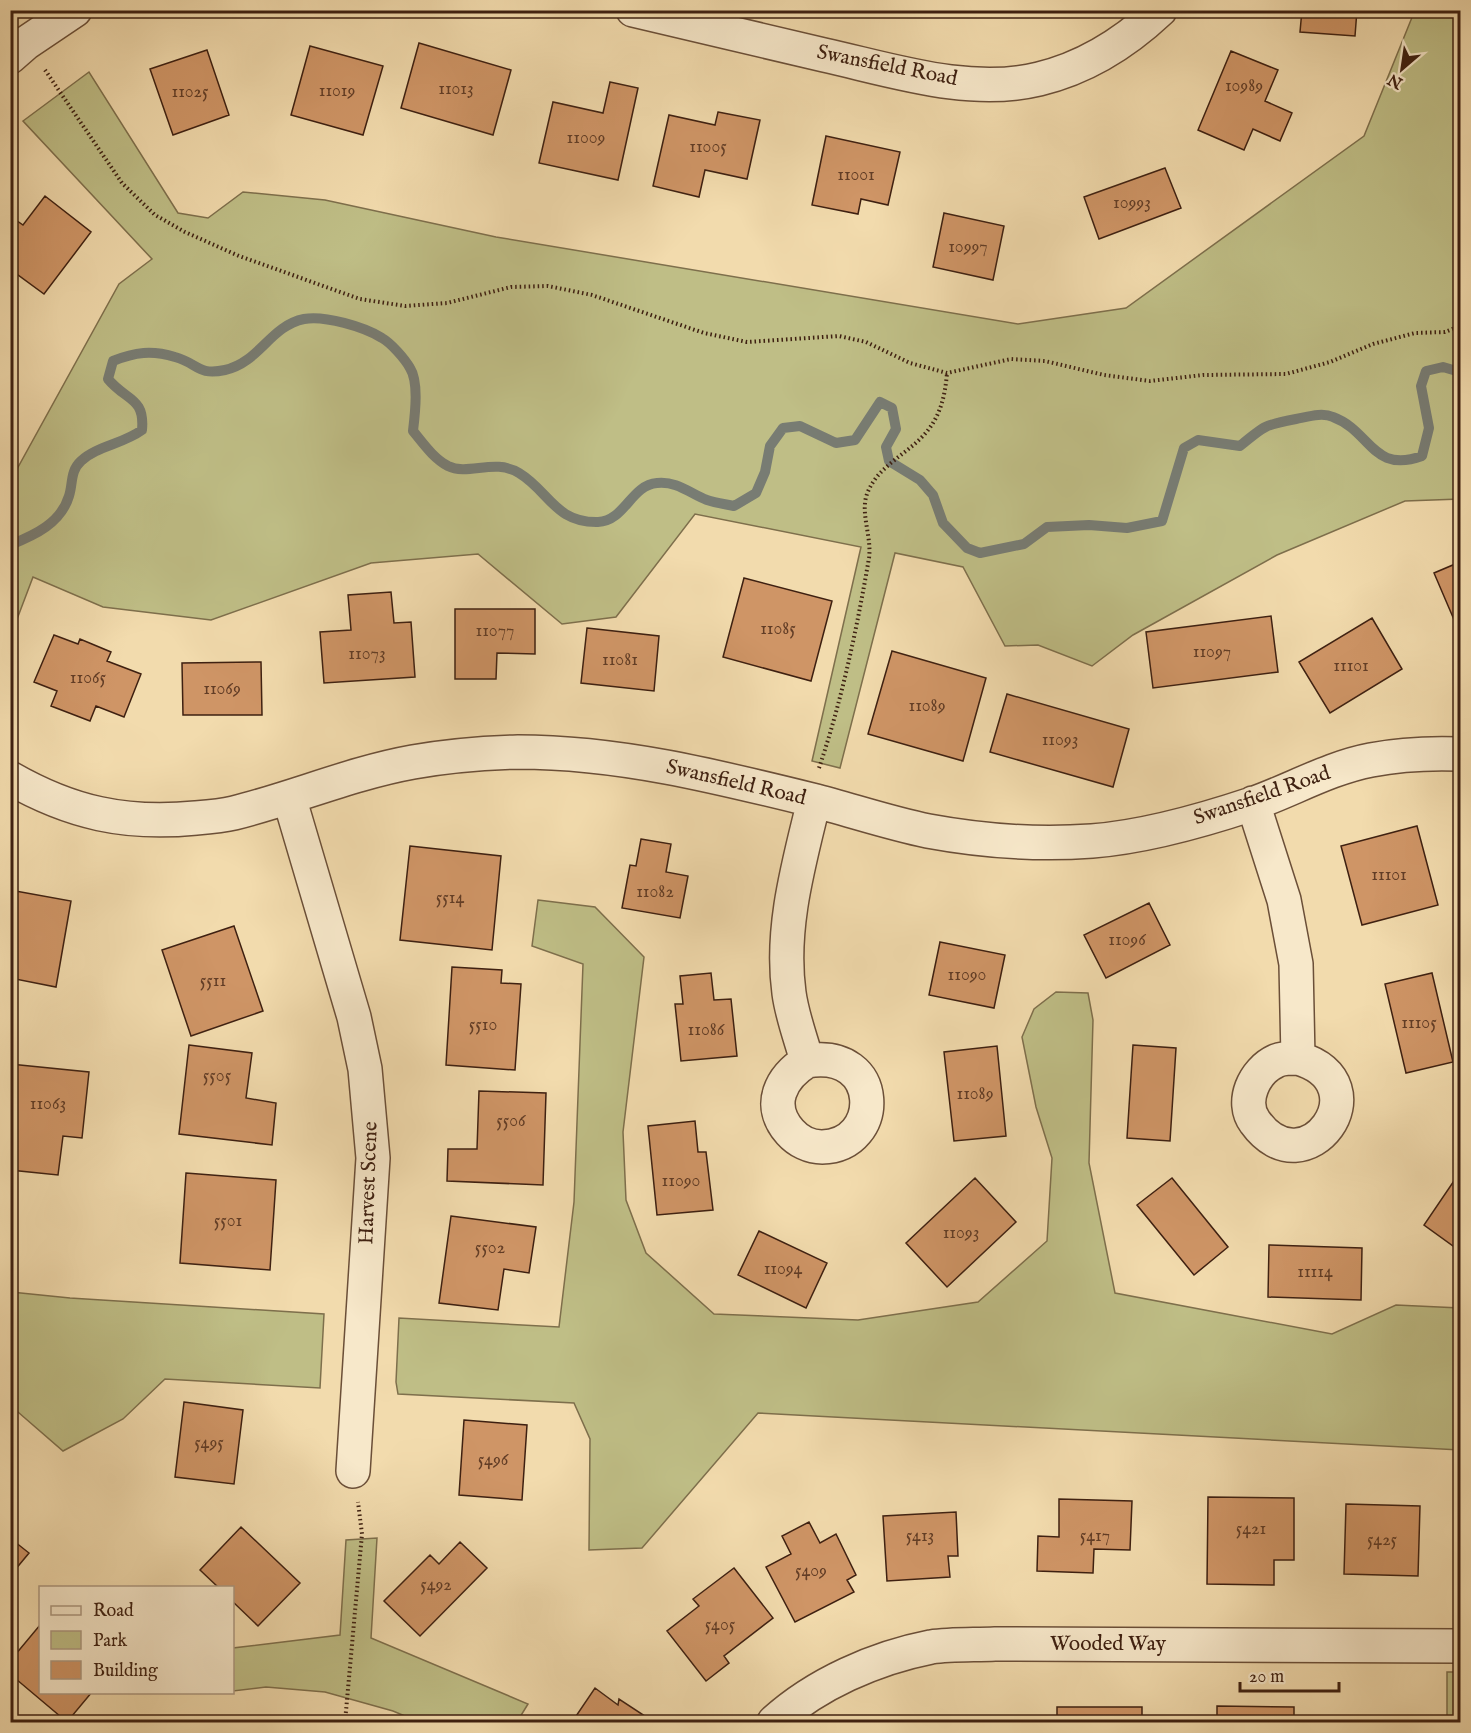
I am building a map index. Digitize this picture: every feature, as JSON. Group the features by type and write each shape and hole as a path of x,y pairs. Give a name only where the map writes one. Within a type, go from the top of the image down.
{"street":[{"path":"10,57 26,43 75,10"},
{"name":"Swansfield Road","path":"633,10 923,78 995,85 1039,79 1088,60 1132,36 1160,10"},
{"name":"Swansfield Road","path":"10,778 37,794 83,811 128,820 177,820 229,815 412,762 518,752 588,755 640,762 814,801 926,830 994,841 1040,843 1096,840 1142,833 1253,803 1325,773 1369,760 1413,754 1461,754"},
{"name":"Harvest Scene","path":"288,797 354,1017 371,1108 373,1158 353,1471"},
{"path":"807,1061 789,994 788,947 792,893 814,801"},
{"path":"1253,803 1284,900 1296,963 1298,1058"},
{"name":"Wooded Way","path":"774,1722 813,1694 850,1673 885,1659 932,1647 995,1644 1461,1646"}],"path":[{"path":"42,66 122,183 155,215 185,232 292,277 360,299 405,306 447,303 511,287 548,286 591,295 704,333 747,342 839,336 866,342 910,363 947,373 1011,359 1045,361 1104,375 1150,381 1203,375 1286,374 1330,362 1373,344 1416,333 1445,332 1461,326"},
{"path":"814,801 816,779 833,725 869,555 864,502 878,474 923,436 937,415 945,399 947,373"},
{"path":"345,1722 362,1534 353,1471"}],"green space":[{"path":"1415,10 1460,11 1460,499 1405,501 1277,555 1133,635 1092,666 1038,645 1005,646 963,567 895,553 840,768 812,761 861,547 695,514 616,617 562,624 478,554 371,563 211,620 103,607 33,577 11,635 11,480 119,284 152,259 23,121 89,72 178,213 208,218 243,192 325,200 496,237 1018,324 1126,308 1364,136"},
{"path":"538,900 595,907 644,957 623,1132 626,1200 646,1253 714,1314 858,1320 978,1302 1047,1241 1052,1158 1036,1107 1022,1037 1034,1009 1056,992 1088,993 1093,1020 1089,1163 1115,1293 1332,1334 1396,1305 1460,1308 1460,1450 758,1413 642,1548 589,1550 590,1439 574,1403 398,1394 396,1382 399,1318 559,1327 574,1202 583,964 532,946"},
{"path":"11,1292 70,1298 324,1314 320,1388 165,1379 123,1419 63,1451 11,1406"},
{"path":"377,1538 371,1638 528,1704 517,1722 419,1722 393,1711 325,1692 266,1687 234,1691 234,1648 340,1635 346,1540"},
{"path":"1447,1672 1460,1672 1460,1722 1447,1722"}],"building":[{"path":"1302,10 1357,10 1355,36 1300,32"},
{"path":"419,43 511,70 493,135 401,108"},
{"path":"310,46 383,66 363,135 291,115"},
{"path":"207,50 229,115 173,135 150,69"},
{"path":"1231,51 1278,70 1265,101 1292,113 1280,141 1253,129 1244,150 1198,130"},
{"path":"610,82 638,88 618,180 539,163 553,102 603,113"},
{"path":"718,112 760,120 747,179 705,170 699,197 653,186 669,115 715,125"},
{"path":"826,136 900,152 888,205 861,199 858,214 812,205"},
{"path":"1165,168 1181,208 1099,239 1084,197"},
{"path":"45,196 91,232 44,294 10,269 10,216 23,225"},
{"path":"944,213 1004,226 993,280 933,267"},
{"path":"1460,562 1460,628 1458,629 1434,573"},
{"path":"744,578 832,601 811,681 723,657"},
{"path":"391,592 394,623 411,622 415,677 324,683 320,632 351,630 348,595"},
{"path":"455,609 535,609 535,654 497,653 496,679 455,679"},
{"path":"1271,616 1278,672 1153,688 1146,632"},
{"path":"1372,618 1402,669 1330,713 1299,662"},
{"path":"587,628 659,636 654,691 581,683"},
{"path":"54,635 78,644 80,639 111,652 107,661 141,674 124,717 96,706 90,721 51,706 57,691 34,682"},
{"path":"892,651 986,678 963,761 868,734"},
{"path":"261,662 262,715 183,715 182,663"},
{"path":"1007,694 1129,729 1113,787 990,752"},
{"path":"1417,826 1438,905 1362,925 1341,846"},
{"path":"641,839 671,844 666,872 688,876 680,918 622,908 630,865 636,866"},
{"path":"410,846 501,856 492,950 400,940"},
{"path":"10,890 71,901 56,987 10,978"},
{"path":"1149,903 1170,945 1106,978 1084,935"},
{"path":"234,926 263,1011 191,1036 162,950"},
{"path":"940,942 1005,955 994,1008 929,995"},
{"path":"452,967 502,970 501,983 521,984 515,1070 446,1065"},
{"path":"711,973 714,1000 731,999 737,1056 681,1061 675,1004 683,1004 680,976"},
{"path":"1432,973 1453,1062 1406,1073 1385,984"},
{"path":"189,1045 252,1053 246,1098 276,1103 272,1145 179,1134"},
{"path":"1133,1045 1176,1048 1170,1141 1127,1138"},
{"path":"997,1046 1006,1136 954,1141 944,1052"},
{"path":"10,1064 89,1072 82,1138 63,1136 58,1175 10,1170"},
{"path":"479,1091 546,1093 543,1185 447,1181 448,1149 477,1149"},
{"path":"695,1121 698,1152 706,1152 713,1210 657,1215 648,1126"},
{"path":"1460,1172 1460,1251 1424,1225"},
{"path":"186,1173 276,1180 270,1270 180,1263"},
{"path":"975,1178 1016,1222 947,1287 906,1243"},
{"path":"1172,1178 1228,1247 1194,1275 1137,1205"},
{"path":"451,1216 536,1227 529,1273 504,1269 498,1310 439,1303"},
{"path":"759,1231 827,1263 806,1308 738,1275"},
{"path":"1269,1245 1362,1248 1361,1300 1268,1297"},
{"path":"184,1402 243,1410 234,1484 175,1477"},
{"path":"464,1420 527,1425 522,1500 459,1495"},
{"path":"1208,1497 1294,1498 1294,1560 1274,1560 1274,1585 1207,1584"},
{"path":"1059,1499 1132,1501 1130,1550 1094,1549 1093,1573 1037,1571 1038,1536 1059,1537"},
{"path":"1346,1504 1420,1506 1418,1576 1344,1574"},
{"path":"956,1512 958,1556 948,1556 950,1577 887,1581 883,1516"},
{"path":"809,1522 820,1543 836,1534 856,1575 847,1580 854,1592 795,1622 766,1567 791,1554 782,1536"},
{"path":"241,1527 300,1583 258,1626 234,1603 234,1586 217,1586 200,1570"},
{"path":"10,1538 29,1553 10,1576"},
{"path":"460,1542 487,1568 420,1636 384,1601 430,1555 439,1564"},
{"path":"734,1568 773,1618 724,1656 729,1663 706,1681 667,1631 699,1606 693,1599"},
{"path":"39,1626 39,1694 90,1694 67,1722 10,1674 10,1661"},
{"path":"595,1688 618,1705 619,1699 654,1722 572,1722"},
{"path":"1217,1706 1294,1707 1294,1722 1217,1722"},
{"path":"1057,1707 1142,1707 1142,1722 1057,1722"},
{"path":"956,1716 959,1722 921,1722 921,1718"},
{"path":"1015,1718 1016,1722 959,1722"},
{"path":"1342,1720 1415,1721 1415,1722 1342,1722"}],"waterway":[{"path":"10,545 38,532 60,514 69,496 75,469 81,461 142,430 142,419 137,405 108,379 113,361 136,354 159,353 183,360 203,370 225,370 247,360 292,323 312,318 333,320 355,326 386,340 393,347 410,368 415,381 413,431 443,463 456,469 491,467 510,469 529,480 562,512 583,521 598,522 615,516 641,490 657,483 671,484 707,500 734,506 756,493 765,472 770,446 783,428 800,426 836,443 855,440 880,402 892,408 896,429 886,447 889,461 920,480 933,495 943,523 967,548 980,553 1024,544 1047,527 1089,525 1127,528 1162,521 1184,448 1198,440 1240,446 1271,425 1324,415 1346,423 1382,455 1405,460 1422,456 1429,428 1421,386 1426,371 1443,367 1460,372"}]}
